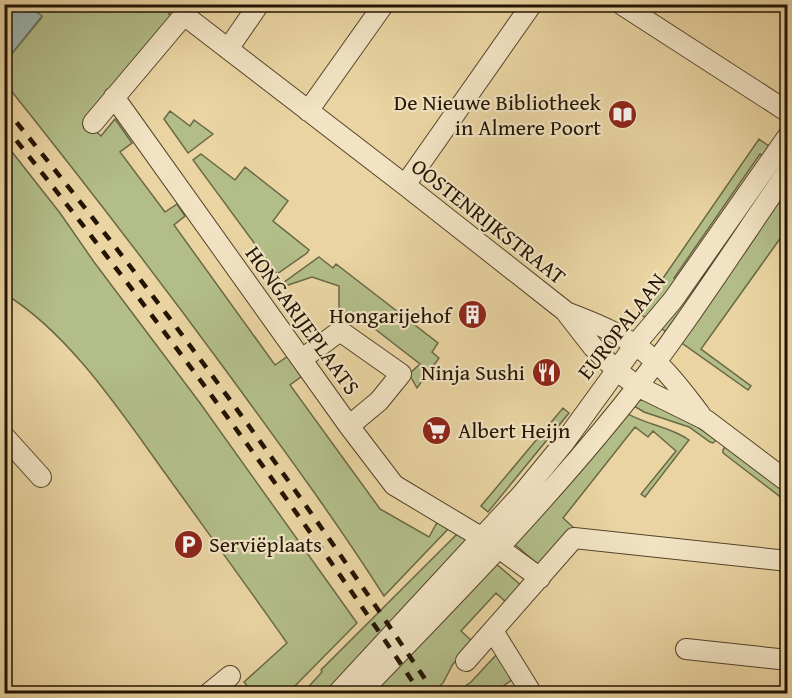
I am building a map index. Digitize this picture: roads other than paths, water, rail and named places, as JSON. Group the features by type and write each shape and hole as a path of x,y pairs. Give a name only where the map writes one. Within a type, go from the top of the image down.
{"street":[{"path":"228,49 259,4"},
{"path":"308,111 384,4"},
{"path":"405,185 532,4"},
{"path":"621,4 788,112"},
{"name":"OOSTENRIJKSTRAAT","path":"114,97 184,15 565,311 593,347 616,370 637,386 706,420"},
{"path":"93,123 114,97"},
{"name":"HONGARIJEPLAATS","path":"114,97 349,426 394,485 491,543"},
{"name":"EUROPALAAN","path":"337,693 491,543 522,494 563,444 635,345 673,300 788,136"},
{"name":"EUROPALAAN","path":"359,693 491,543 637,386 788,171"},
{"name":"OOSTENRIJKSTRAAT","path":"565,311 607,328 656,361 706,420"},
{"path":"302,359 340,331 401,374 379,401 349,426"},
{"path":"706,420 788,482"},
{"path":"4,436 41,477"},
{"path":"466,661 574,538 788,561"},
{"path":"491,543 540,578"},
{"path":"493,631 532,693"},
{"path":"686,649 788,660"},
{"path":"208,693 230,676"}],"water":[{"path":"5,4 27,5 42,16 5,62"}],"railway":[{"path":"4,107 227,395 435,694"},
{"path":"4,125 219,405 421,694"}],"place":[{"name":"De Nieuwe Bibliotheek in Almere Poort","path":"622,115"},
{"name":"Hongarijehof","path":"472,315"},
{"name":"Ninja Sushi","path":"546,372"},
{"name":"Albert Heijn","path":"437,430"},
{"name":"Serviëplaats","path":"188,544"}]}
